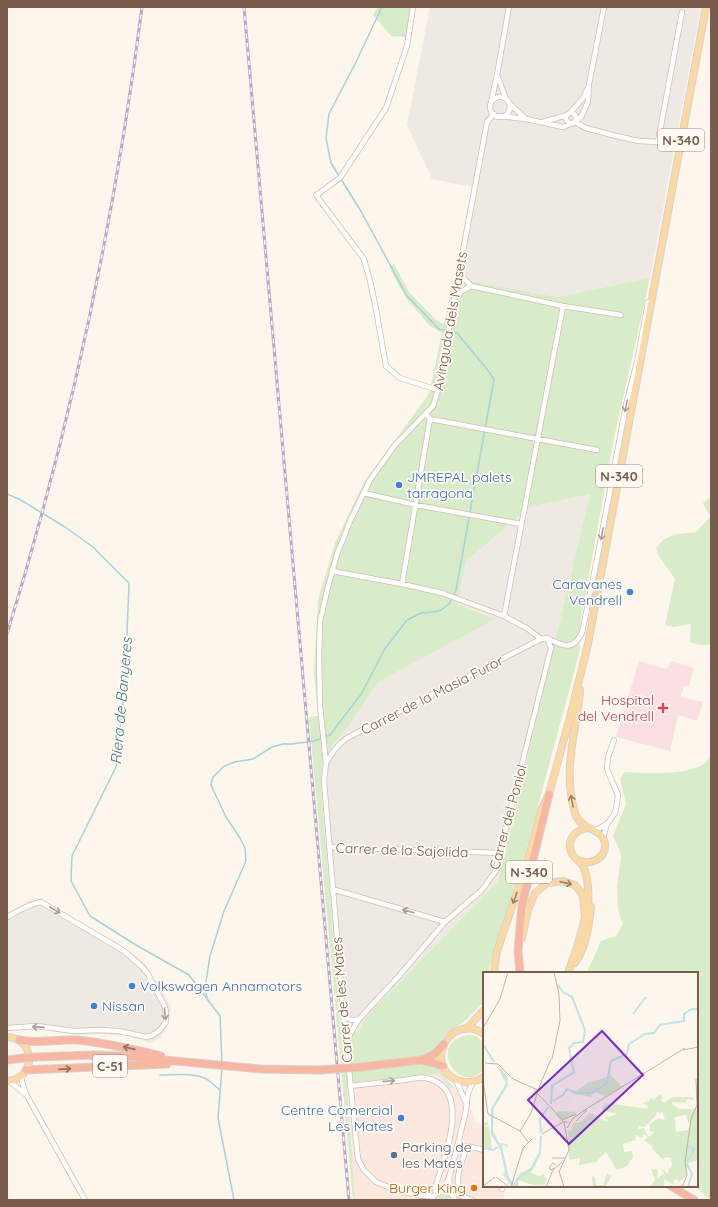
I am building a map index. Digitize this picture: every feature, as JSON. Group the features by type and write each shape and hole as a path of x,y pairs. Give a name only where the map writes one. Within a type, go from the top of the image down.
{"highway":[{"name":"N-340","path":"520,972 518,951 522,905 549,794"},
{"path":"19,1040 30,1042 76,1040 118,1046 195,1063"},
{"name":"C-51","path":"7,1060 36,1057 94,1055 121,1056 261,1069 321,1070 421,1060 435,1054 444,1044"},
{"name":"C-51","path":"421,1060 443,1066"},
{"name":"C-51","path":"24,1073 126,1065 195,1063"},
{"path":"673,1187 694,1200"}],"main road":[{"name":"N-340","path":"549,794 588,644 706,7"},
{"path":"569,972 578,959 589,924 592,902 591,880 588,871 602,854 605,844 600,834 582,824 578,818 574,810 569,782 571,747 580,692 579,678"},
{"path":"494,972 496,955 527,863 541,810 549,794"},
{"path":"572,963 577,955 583,939 589,902 585,871 570,847 573,835 583,829 592,829"},
{"path":"580,861 594,862"},
{"path":"518,951 528,910 535,893 548,883 563,880 575,885 584,895 585,918 568,972"},
{"path":"466,1029 483,1011"},
{"path":"483,1033 477,1030 466,1029 455,1032 448,1037 441,1055 443,1066 448,1074 456,1080 473,1082 483,1077"},
{"path":"7,1036 19,1040 24,1044 28,1050 29,1057 29,1064 24,1073 16,1079 8,1081"}],"street":[{"path":"413,7 407,46 386,108 340,178 316,195 364,259 374,298 386,366 400,378 438,390"},
{"path":"509,7 490,108 494,114 500,116 526,119 563,127 575,122 581,117 588,102 589,84 604,7"},
{"path":"589,84 583,98 566,119 568,122 575,122 586,128 616,136 639,141 658,142 682,12"},
{"path":"497,75 510,106 508,112 503,116 500,116"},
{"path":"491,102 495,98 501,97 508,101 526,119"},
{"path":"541,122 573,113 577,118 575,122"},
{"name":"Avinguda dels Masets","path":"326,763 320,706 319,650 320,622 326,591 337,554 351,519 370,480 395,446 433,406 438,390 456,284 487,122 494,114"},
{"path":"459,273 471,286"},
{"path":"547,638 563,646 570,646 578,640 582,632 626,406 637,362 651,288 657,273"},
{"path":"462,290 456,284 465,279"},
{"path":"454,299 462,290 471,286 563,306 621,315"},
{"path":"504,616 563,306"},
{"path":"426,414 430,419 597,450"},
{"path":"402,584 430,419"},
{"path":"364,493 416,505 522,524"},
{"path":"332,570 402,584 456,598 504,616 528,629 540,639"},
{"name":"Carrer de la Masia Furor","path":"326,763 339,743 347,738 540,639 547,638"},
{"name":"Carrer del Poniol","path":"346,1042 359,1019 399,976 445,922 482,890 495,872 551,648 547,638"},
{"path":"603,838 607,824 615,813 618,799 618,795 607,769 608,757 614,740"},
{"name":"Carrer de les Mates","path":"326,763 324,782 332,889 358,1159 364,1170 376,1182 396,1190 422,1196 434,1196"},
{"path":"592,829 607,824"},
{"name":"Carrer de la Sajolida","path":"329,847 500,853"},
{"path":"332,889 445,922"},
{"path":"7,917 28,906 41,902 124,951 142,966 148,974 165,1007 166,1013 166,1022 160,1030 153,1035 146,1037 120,1031 74,1031 37,1026 7,1028"},
{"path":"343,1010 347,1019 352,1021 359,1019"},
{"name":"Carrer del Poniol","path":"345,1027 359,1019"},
{"path":"24,1073 22,1082 26,1094 85,1200"},
{"path":"350,1086 425,1077 438,1082 447,1091 453,1105 451,1134 434,1196"},
{"path":"456,1080 466,1105"},
{"path":"8,1081 26,1094"},
{"path":"434,1196 443,1190 449,1178 466,1110 468,1093 473,1082"},
{"path":"458,1144 483,1150"},
{"path":"467,1146 457,1180 458,1190 461,1196 472,1200"},
{"path":"449,1178 450,1192 455,1200"},
{"path":"443,1190 450,1192"},
{"name":"Carrer de les Mates","path":"422,1196 429,1200"}],"shaded area":[{"path":"430,7 701,7 650,278 557,297 454,278 472,187 432,179 407,125"},
{"path":"590,494 498,881 365,1018 358,1031 341,1034 321,785 323,761 322,748 331,749 378,682 494,619 457,604 466,561 530,507"},
{"name":"Hospital del Vendrell","path":"639,661 666,669 672,661 694,668 689,686 684,686 680,697 703,702 697,721 678,715 670,751 616,737"},
{"path":"40,898 77,921 115,941 145,963 171,1007 168,1024 161,1037 150,1043 129,1036 100,1034 76,1035 41,1029 7,1031 7,913 20,907 31,899"},
{"path":"440,1074 448,1086 465,1092 476,1123 483,1124 483,1187 506,1187 503,1200 355,1200 347,1083"}],"green space":[{"path":"378,7 412,7 407,37 391,36 373,15"},
{"path":"394,264 409,292 436,320 444,324 454,278 557,297 650,278 614,438 580,624 580,650 519,876 496,942 488,972 483,972 483,1003 466,1020 445,1035 439,1043 435,1059 446,1079 456,1089 448,1086 440,1074 347,1083 355,1200 353,1200 309,717 318,716 314,673 318,600 335,543 364,482 429,394 442,333 430,326 405,297 389,267","holes":["590,494 498,881 365,1018 358,1031 341,1034 321,785 323,761 322,748 330,749 347,728 378,682 495,619 457,604 466,561 530,507"]},
{"path":"711,497 711,643 703,645 690,642 691,624 674,627 665,625 675,579 660,558 656,548 664,539 677,534 696,532 710,517 703,503"},
{"path":"711,757 711,1200 695,1187 698,1187 698,972 586,972 601,941 616,936 623,924 618,910 617,886 621,858 620,851 613,836 626,804 620,779 624,772 663,773 685,771 702,765"},
{"path":"469,1035 476,1036 483,1042 483,1070 474,1076 465,1077 457,1073 451,1065 448,1056 449,1047 456,1039"},
{"path":"443,1194 448,1195 451,1200 437,1200 439,1196"}],"waterway":[{"path":"382,7 329,114 326,138 331,163 362,213 407,296 439,329 457,333 494,379 454,595"},
{"name":"Riera de Banyeres","path":"7,494 19,499 65,527 93,547 129,583 125,684 116,767 72,856 71,881 90,916 136,945 189,975 220,1016 222,1064"},
{"path":"207,998 205,988 210,956 224,911 246,861 245,848 226,817 211,785 213,777 223,767 234,762 253,759 272,747 283,744 314,741 330,735 362,693 384,650 407,620 421,613 441,610 449,604 452,599"},
{"name":"Riera de Banyeres","path":"222,1068 218,1118 234,1200"},
{"path":"160,1075 185,1074 203,1077 220,1090"}],"railway":[{"path":"7,634 51,480 88,324 118,166 142,7"},
{"path":"244,7 349,1200"}],"place":[{"name":"JMREPAL palets tarragona","path":"399,485"},
{"name":"Caravanes Vendrell","path":"630,592"},
{"name":"Hospital del Vendrell","path":"663,708"},
{"name":"Volkswagen Annamotors","path":"132,986"},
{"name":"Nissan","path":"94,1006"},
{"name":"Centre Comercial Les Mates","path":"401,1118"},
{"name":"Parking de les Mates","path":"394,1155"},
{"name":"Burger King","path":"474,1188"}]}
